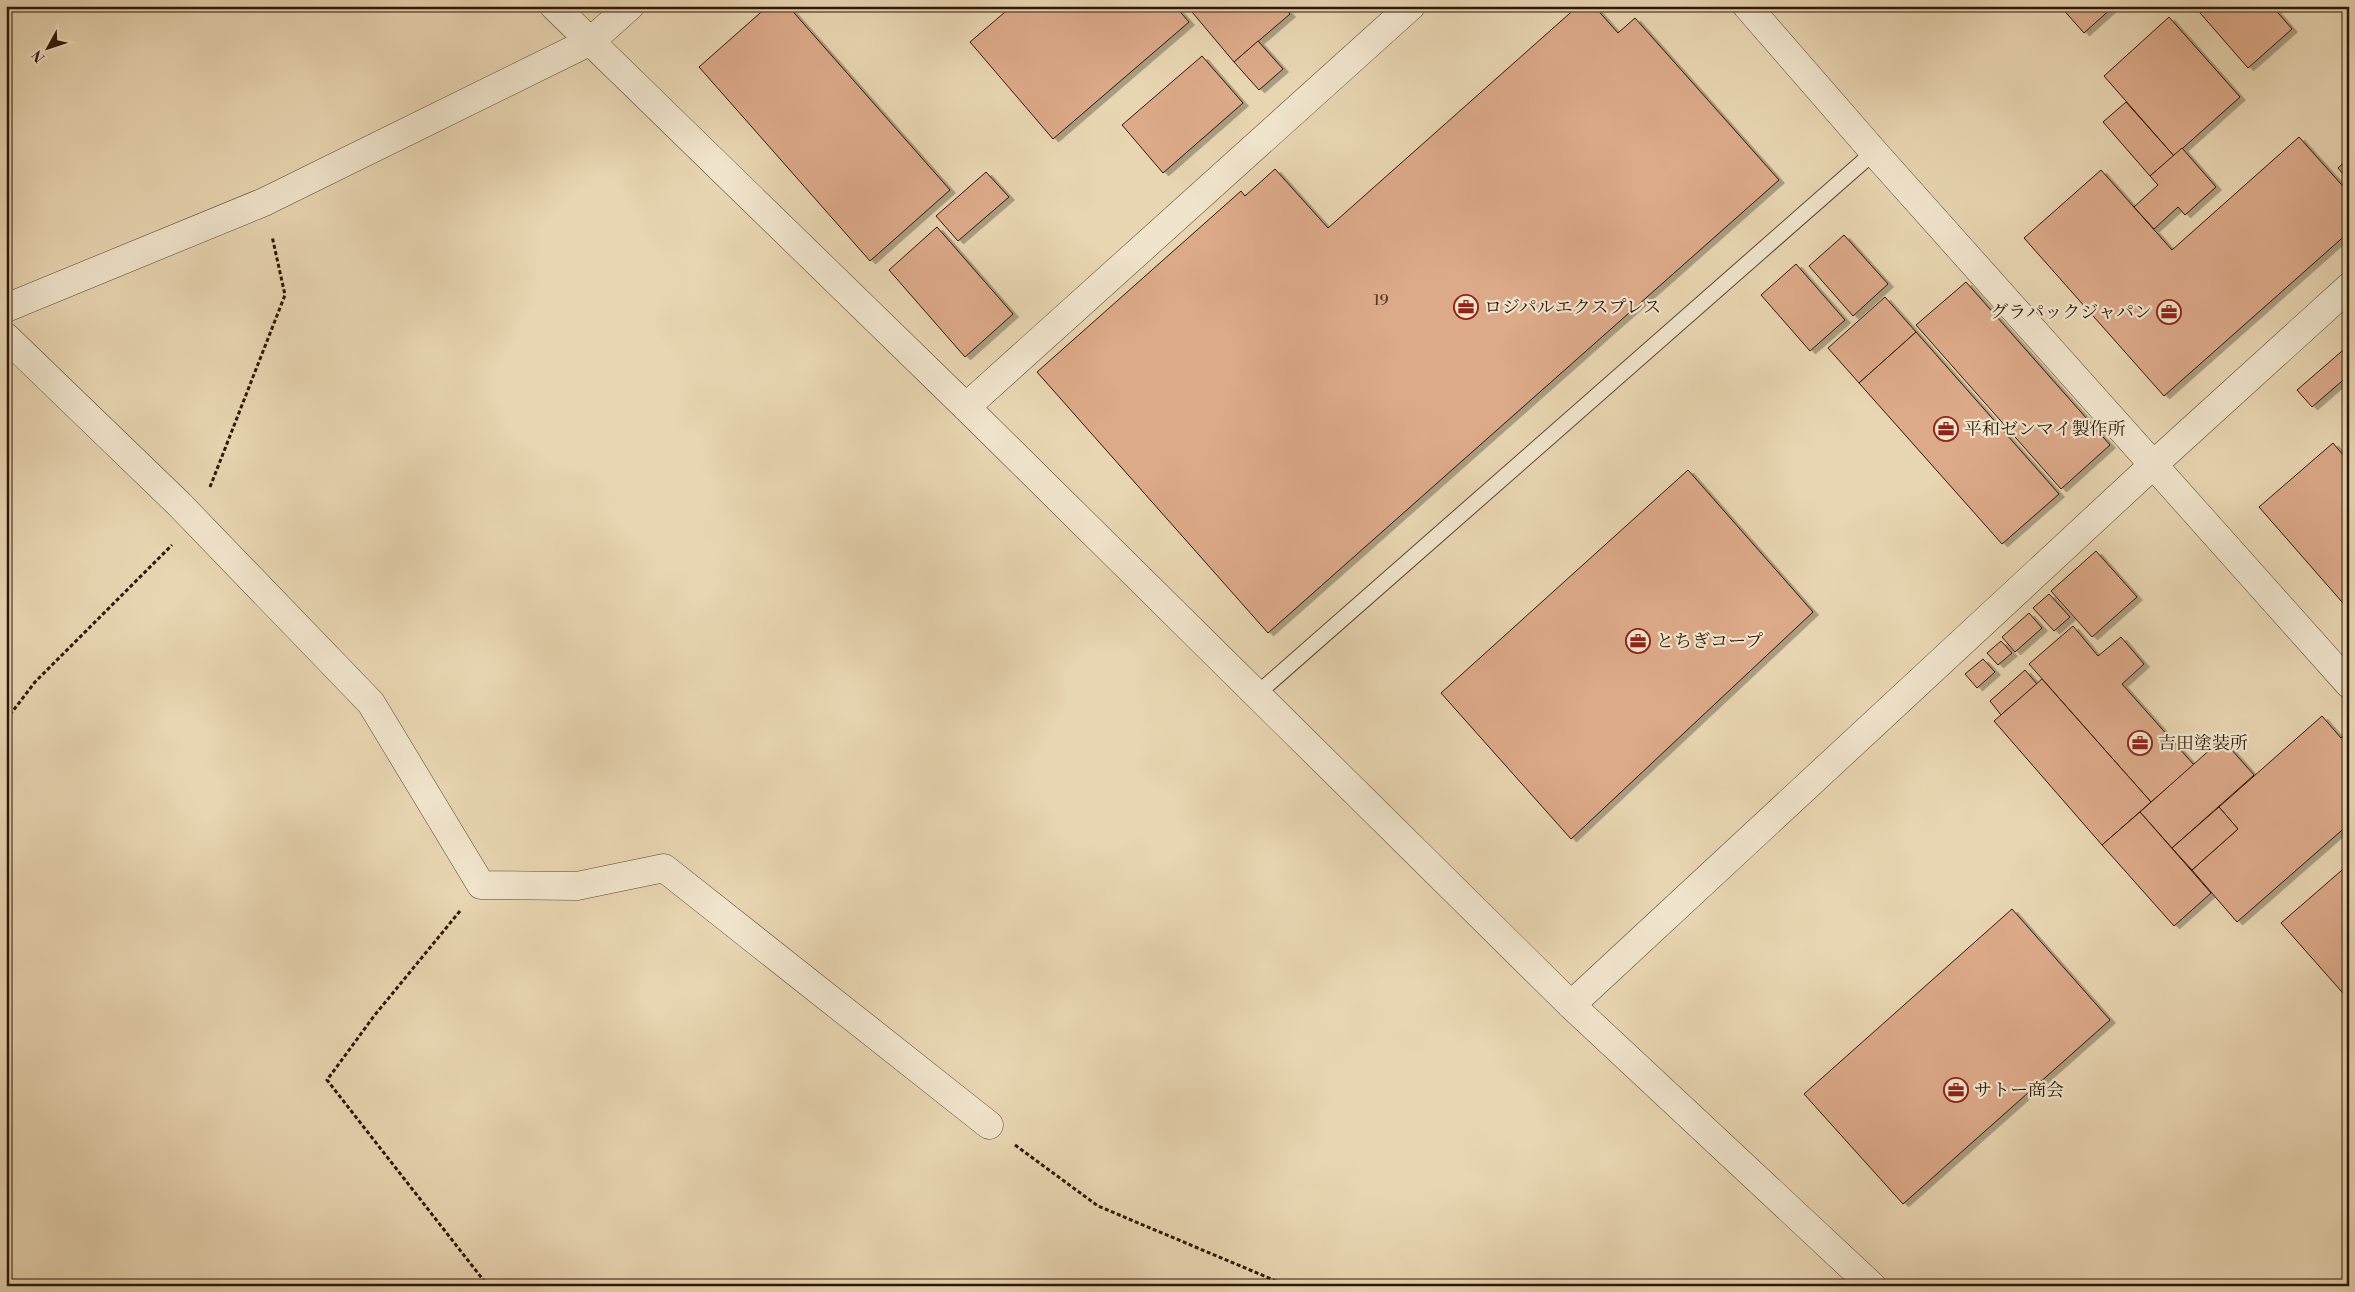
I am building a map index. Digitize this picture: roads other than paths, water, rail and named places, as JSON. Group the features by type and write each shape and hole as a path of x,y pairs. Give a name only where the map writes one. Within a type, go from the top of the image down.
{"street":[{"path":"554,6 966,407 1571,1005 1872,1286"},
{"path":"6,308 264,202 591,42 630,6"},
{"path":"966,407 1411,6"},
{"path":"1747,6 1874,152 2349,684"},
{"path":"1571,1005 2152,465 2349,287"},
{"path":"6,337 196,521 371,703 481,885 577,886 664,868 988,1125"}],"lane":[{"path":"1257,694 1874,152"}],"place":[{"name":"ロジパルエクスプレス","path":"1466,307"},
{"name":"グラパックジャパン","path":"2169,312"},
{"name":"平和ゼンマイ製作所","path":"1946,429"},
{"name":"とちぎコープ","path":"1638,641"},
{"name":"吉田塗装所","path":"2140,743"},
{"name":"サトー商会","path":"1956,1090"}]}
